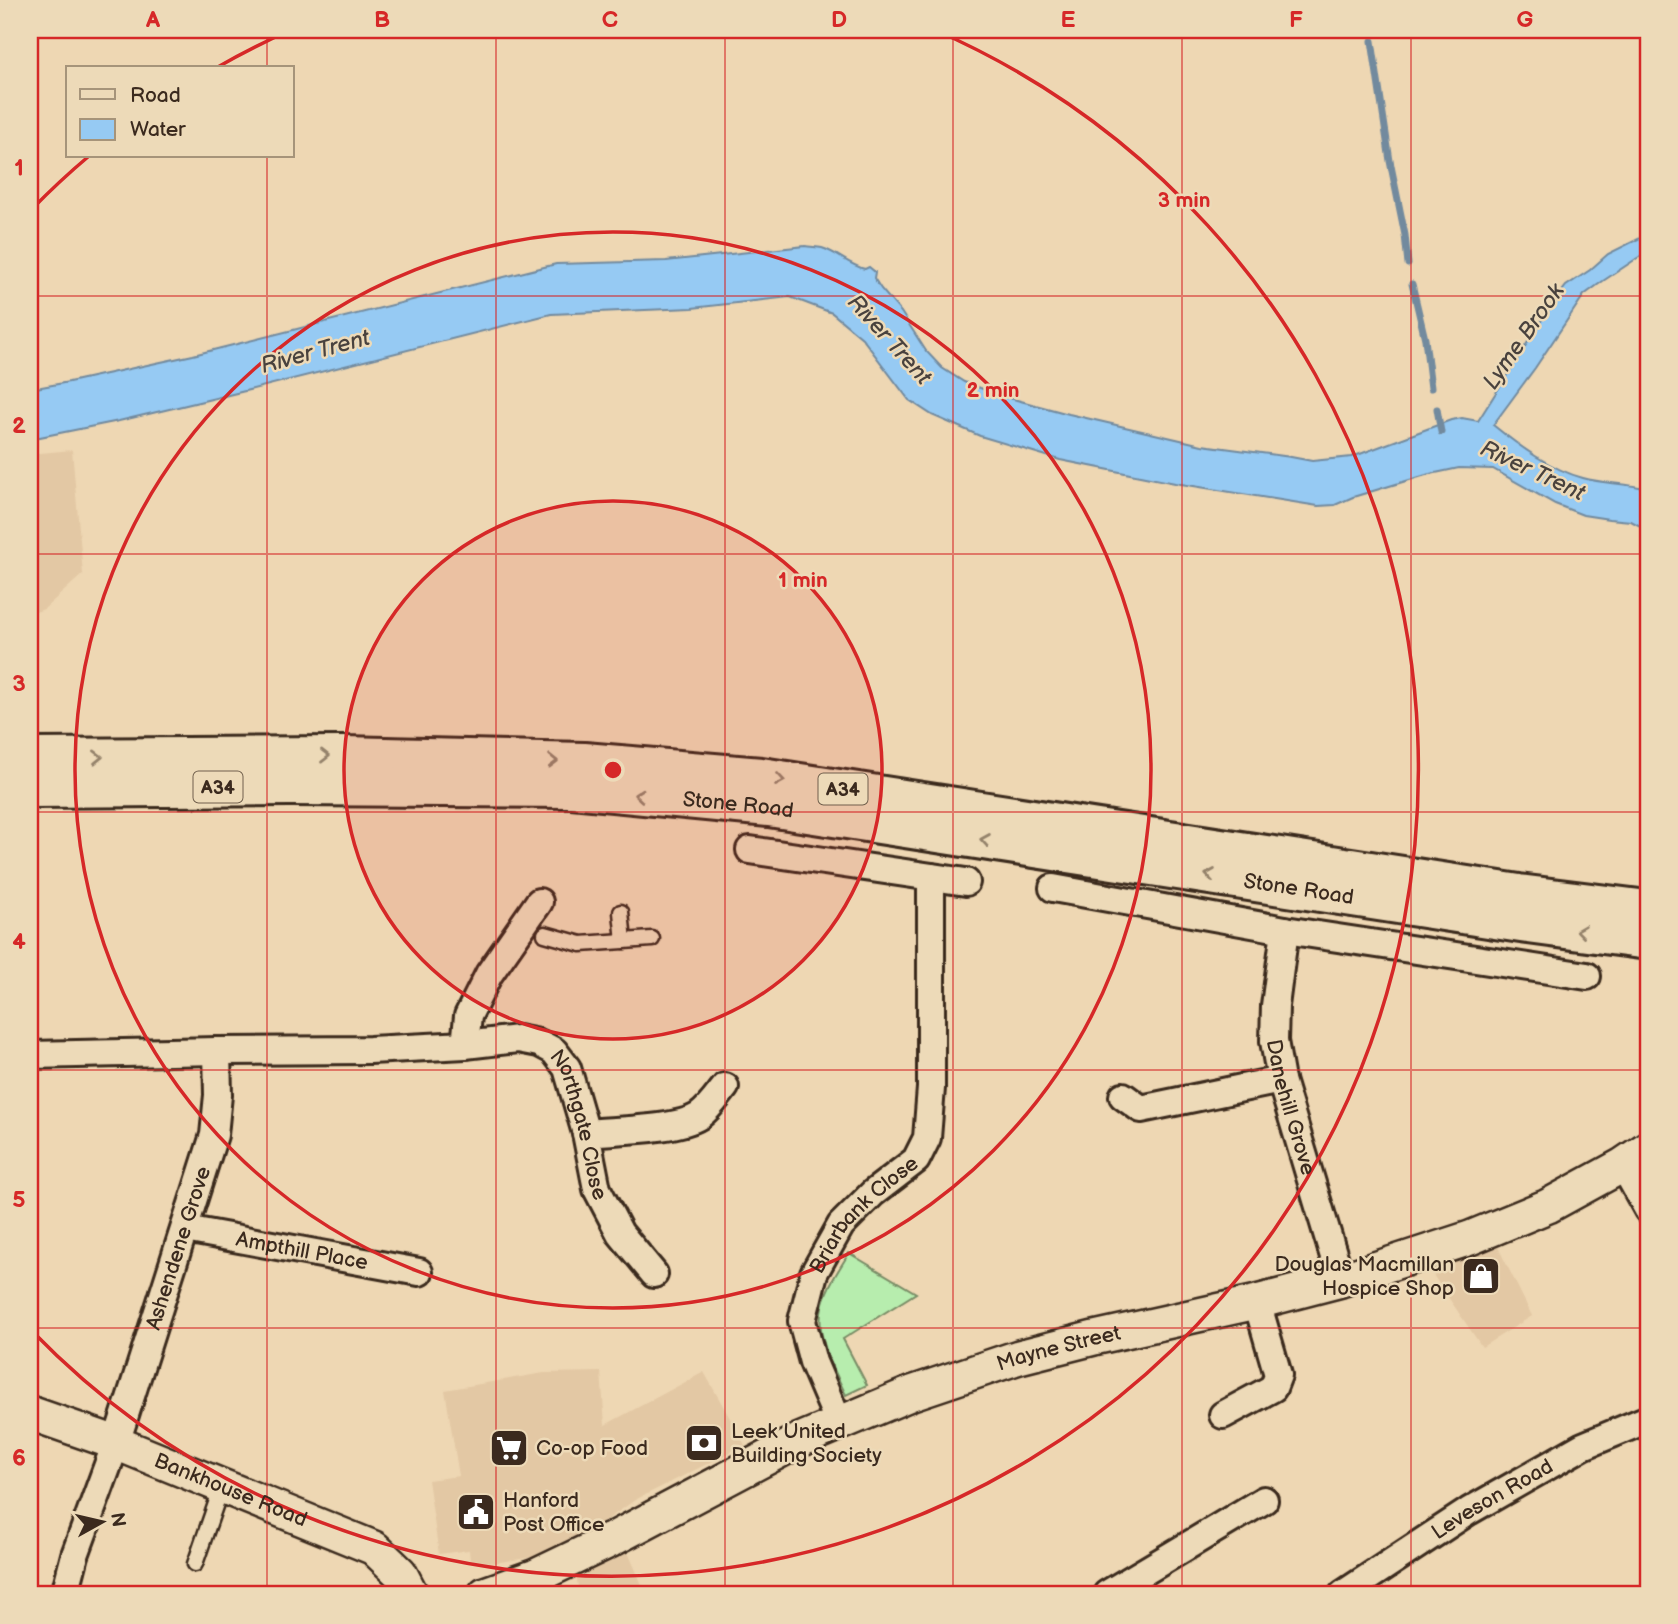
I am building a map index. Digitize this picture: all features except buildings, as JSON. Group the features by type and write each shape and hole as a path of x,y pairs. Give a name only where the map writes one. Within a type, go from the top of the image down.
{"highway":[{"name":"Stone Road","path":"30,758 344,756 405,772 769,807 1521,923 1648,940"},
{"name":"Stone Road","path":"30,788 405,772 584,761 761,777 1519,894 1648,910"}],"street":[{"path":"750,850 966,882"},
{"name":"Briarbank Close","path":"839,1423 813,1362 802,1321 814,1273 841,1225 873,1194 916,1160 927,1138 931,1088 931,877"},
{"path":"1059,894 1578,980"},
{"path":"30,1055 370,1050 465,1045 468,1016 489,974 534,929 540,902"},
{"name":"Danehill Grove","path":"1285,930 1275,1006 1274,1041 1281,1080 1341,1280"},
{"name":"Northgate Close","path":"465,1045 518,1039 539,1043 554,1051 567,1068 586,1133 597,1189 620,1233 654,1274"},
{"name":"Ashendene Grove","path":"68,1594 67,1586 75,1555 116,1443 214,1135 218,1095 217,1051"},
{"path":"1131,1110 1281,1080"},
{"path":"586,1133 676,1125 698,1117 710,1107 725,1087"},
{"path":"1636,1157 1648,1210"},
{"name":"Mayne Street","path":"485,1594 542,1585 611,1540 800,1440 912,1393 1019,1357 1341,1280 1470,1238 1537,1211 1636,1157"},
{"name":"Ampthill Place","path":"185,1228 419,1272"},
{"path":"1223,1415 1273,1388 1278,1374 1257,1302"},
{"name":"Bankhouse Road","path":"30,1413 116,1443 374,1548 400,1573 411,1594"},
{"name":"Leveson Road","path":"1343,1594 1469,1511 1583,1446 1648,1419"},
{"path":"1107,1594 1264,1500"}],"lane":[{"path":"621,912 624,941"},
{"path":"534,929 581,944 652,939"},
{"path":"195,1564 222,1486"}],"shaded area":[{"path":"72,450 83,574 44,609 30,614 30,454"},
{"path":"1496,1243 1532,1316 1482,1347 1429,1269"},
{"path":"601,1372 605,1425 704,1372 745,1445 635,1500 582,1537 541,1556 493,1563 470,1560 469,1550 439,1554 428,1480 459,1476 445,1390 544,1373"},
{"path":"624,1543 646,1594 585,1594 578,1587 576,1572"}],"green space":[{"path":"849,1253 916,1293 843,1339 867,1385 846,1395 828,1355 820,1323 825,1296"}],"water":[{"name":"River Trent","path":"1648,234 1648,251 1584,295 1493,425 1535,456 1571,474 1648,489 1648,526 1642,527 1631,521 1583,515 1555,504 1493,469 1459,468 1426,475 1335,505 1318,506 1175,483 1060,460 980,436 932,415 909,400 862,338 832,313 790,297 692,308 551,314 245,391 30,439 30,389 193,355 556,264 666,261 805,246 822,248 854,265 865,269 869,267 875,272 874,278 881,289 901,312 926,351 942,368 964,382 1002,396 1069,414 1202,445 1312,461 1352,457 1451,420 1462,418 1478,421 1566,286 1608,254"}],"waterway":[{"path":"1372,41 1408,264"},
{"path":"1412,284 1425,339 1431,388"},
{"path":"1437,409 1441,432"}],"place":[{"name":"Douglas Macmillan Hospice Shop","path":"1481,1276"},
{"name":"Leek United Building Society","path":"704,1443"},
{"name":"Co-op Food","path":"509,1448"},
{"name":"Hanford Post Office","path":"476,1512"}],"water label":[{"name":"Lyme Brook","path":"1523,336"}]}
